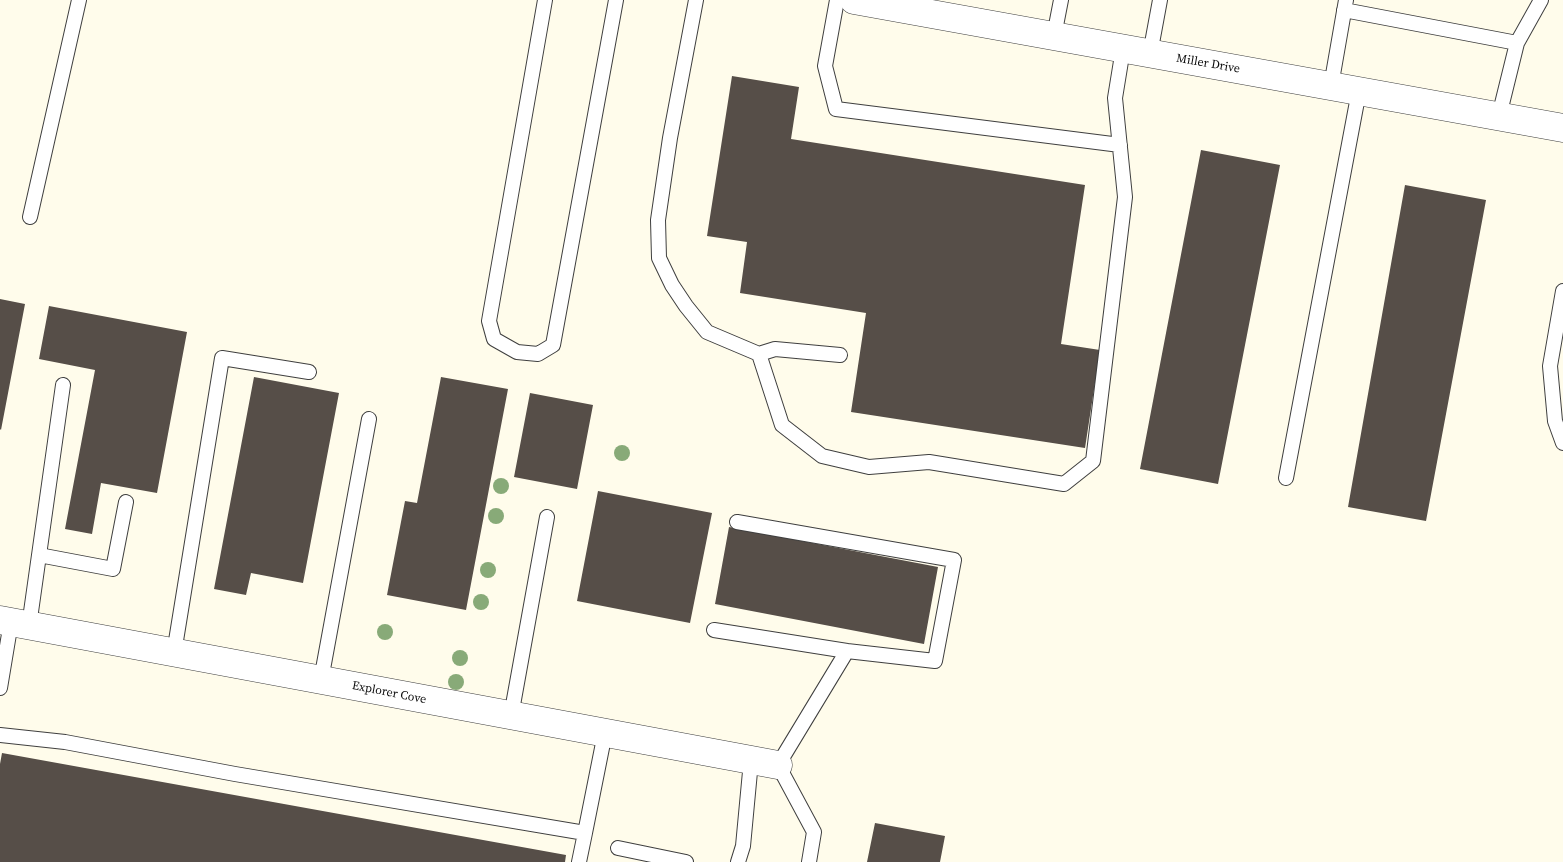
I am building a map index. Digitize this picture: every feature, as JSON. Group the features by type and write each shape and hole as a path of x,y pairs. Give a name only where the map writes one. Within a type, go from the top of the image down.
{"street":[{"name":"Miller Drive","path":"854,0 1563,128"},
{"name":"Explorer Cove","path":"13,623 778,765"}],"lane":[{"path":"30,217 79,0"},
{"path":"545,0 489,320 494,339 518,352 538,354 553,345 616,0"},
{"path":"696,0 670,138 660,211 659,258 672,285 707,332 759,354 775,349 840,355"},
{"path":"838,0 825,66 836,109 1120,145"},
{"path":"1054,36 1061,0"},
{"path":"1150,54 1160,0"},
{"path":"1499,116 1517,43 1542,0"},
{"path":"1330,86 1345,5 1517,43"},
{"path":"759,354 782,425 822,456 869,467 929,462 1064,484 1093,461 1125,197 1115,98 1123,49"},
{"path":"1286,478 1359,91"},
{"path":"1563,291 1550,366 1555,421 1563,443"},
{"path":"174,653 222,358 309,372"},
{"path":"0,688 13,623 39,555 63,385"},
{"path":"321,680 369,419"},
{"path":"39,555 113,569 126,502"},
{"path":"511,716 547,517"},
{"path":"714,630 847,651 935,661 954,560 737,522"},
{"path":"809,862 814,832 778,765 847,651"},
{"path":"579,862 604,733"},
{"path":"0,735 66,742 235,774 585,834"},
{"path":"738,862 743,846 751,761"},
{"path":"618,848 686,862"}],"building":[{"path":"732,76 799,87 791,139 1085,185 1061,344 1100,350 1085,448 851,412 866,313 740,293 747,242 707,236"},
{"path":"1201,150 1280,165 1218,484 1140,469"},
{"path":"1405,185 1486,200 1426,521 1348,507"},
{"path":"0,299 25,304 1,430 0,429"},
{"path":"49,306 187,332 157,493 101,483 92,534 65,529 95,370 39,359"},
{"path":"254,377 339,393 303,583 251,573 246,595 214,589"},
{"path":"441,377 508,389 466,610 387,595 405,501 417,503"},
{"path":"530,393 593,405 577,489 514,477"},
{"path":"598,491 712,513 690,623 577,601"},
{"path":"729,527 938,567 924,644 715,604"},
{"path":"2,753 566,855 565,862 0,862 0,764"},
{"path":"875,823 945,836 940,862 867,862"}]}
